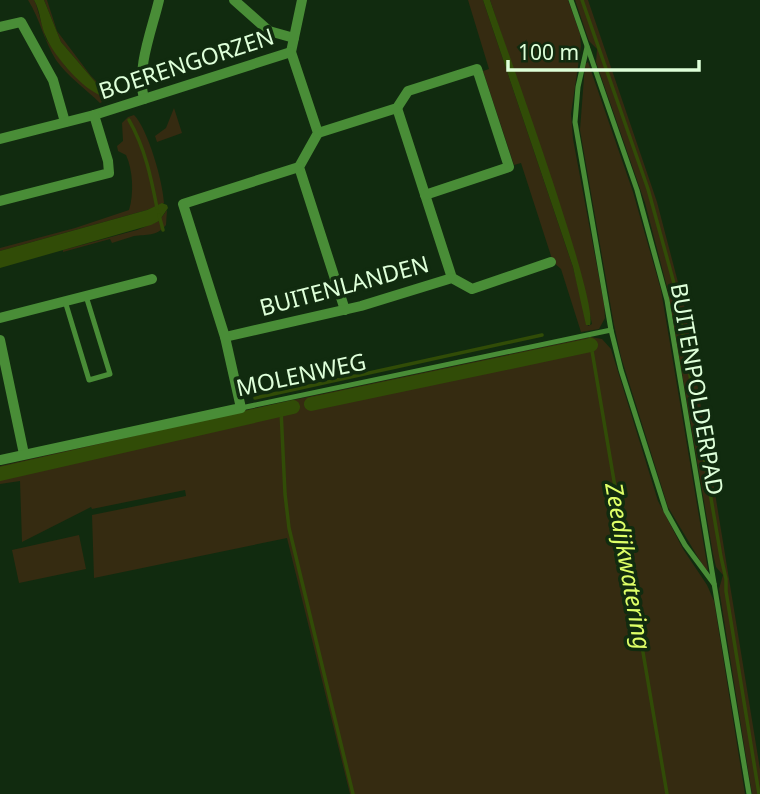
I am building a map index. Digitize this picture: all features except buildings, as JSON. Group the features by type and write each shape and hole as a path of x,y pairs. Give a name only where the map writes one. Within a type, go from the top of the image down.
{"street":[{"path":"144,99 141,78 159,0"},
{"path":"234,0 269,31 294,38"},
{"path":"302,0 291,52 317,134"},
{"path":"0,27 20,22 53,80 65,122"},
{"name":"BOERENGORZEN","path":"0,139 94,115 291,52"},
{"path":"241,408 225,337 183,204 299,167 317,134 397,108 408,91 477,69 509,167 425,195"},
{"path":"397,108 452,278"},
{"path":"0,201 108,173 108,161 94,115"},
{"path":"299,167 345,310"},
{"name":"BUITENLANDEN","path":"225,337 345,310 452,278 472,289 551,262"},
{"path":"0,318 152,279"},
{"path":"0,340 24,454"},
{"name":"MOLENWEG","path":"0,460 241,408"}],"lane":[{"name":"BUITENPOLDERPAD","path":"571,0 637,190 664,287 749,794"},
{"path":"587,47 578,87 575,122 611,330 666,511 685,545 714,584"},
{"path":"65,301 89,380 110,374 86,296"},
{"name":"MOLENWEG","path":"241,408 611,330"}],"shaded area":[{"path":"28,0 34,0 46,39 66,67 101,96 103,91 61,42 44,0 47,0 57,31 91,76 107,92 107,100 100,103 60,66 52,53"},
{"path":"34,0 44,0 61,42 103,91 103,96 87,88 55,53 44,32"},
{"path":"468,0 483,0 573,267 588,326 592,324 581,275 490,0 568,0 580,34 581,46 571,114 573,139 604,304 605,318 599,329 581,332 561,269 553,262 521,163 514,165 483,71 489,69"},
{"path":"483,0 490,0 549,170 580,270 589,306 590,325 586,325 573,267"},
{"path":"575,0 588,0 657,202 685,309 760,769 760,794 752,794 719,589 723,575 716,567 713,554 668,291 645,203 596,62 597,49 589,41"},
{"path":"588,62 633,192 661,290 708,570 668,507 621,357 580,130 585,64"},
{"path":"174,108 182,133 157,142 155,136 166,128"},
{"path":"134,115 154,156 164,203 0,251 0,248 129,210 132,190 130,168 126,155 118,151 117,146 123,141 122,123"},
{"path":"162,203 168,208 159,221 151,225 0,268 0,251 147,210"},
{"path":"167,210 166,225 155,233 112,243 110,239 63,252 137,230 159,221"},
{"path":"591,337 602,339 611,349 658,501 714,601 745,794 350,794 287,538 94,578 92,515 186,496 185,490 92,509 91,507 22,542 20,481 0,484 0,466 251,409"},
{"path":"79,535 86,569 19,583 12,550"}],"waterway":[{"path":"582,0 648,189 675,287 726,579 759,794"},
{"path":"129,120 143,152 157,208"},
{"path":"159,215 163,230"},
{"path":"255,398 542,335"},
{"name":"Zeedijkwatering","path":"590,339 667,794"},
{"path":"311,404 591,345"},
{"path":"0,474 293,407"},
{"path":"281,410 289,528 353,794"}]}
